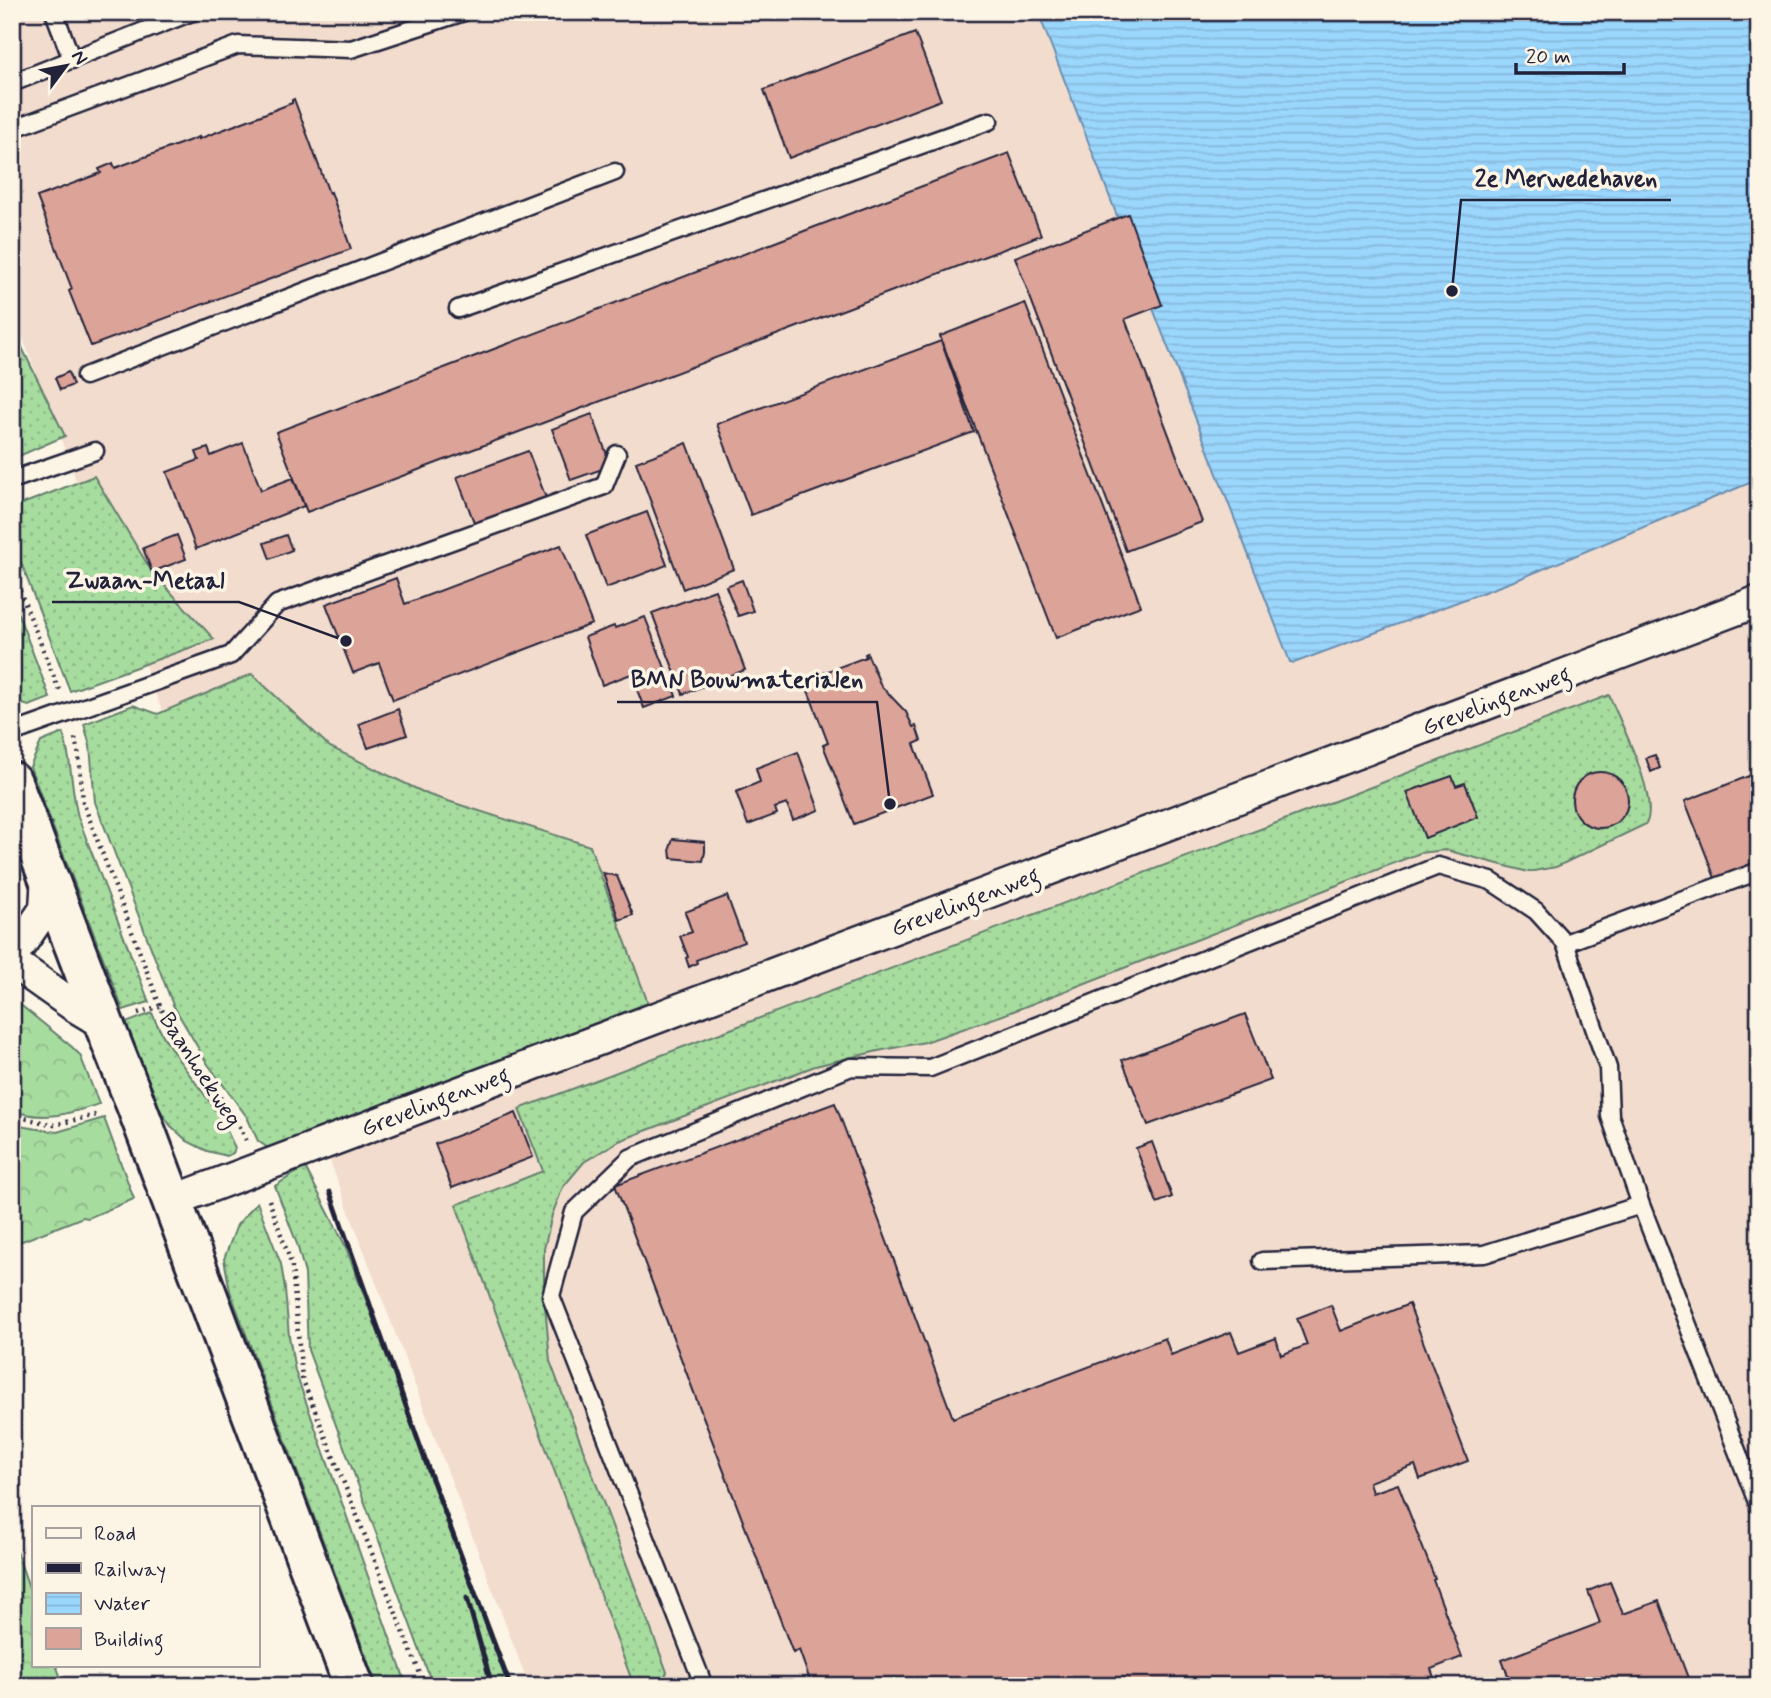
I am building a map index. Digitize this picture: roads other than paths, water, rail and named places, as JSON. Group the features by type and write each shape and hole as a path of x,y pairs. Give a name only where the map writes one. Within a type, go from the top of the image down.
{"street":[{"name":"Grevelingenweg","path":"172,1201 1759,601"},
{"path":"12,782 354,1686"},
{"path":"12,946 20,944 44,909 47,873"},
{"path":"12,962 103,1024"}],"lane":[{"path":"54,12 72,60"},
{"path":"12,83 192,12"},
{"path":"12,129 238,45 351,49 464,12"},
{"path":"458,309 989,121"},
{"path":"85,376 615,172"},
{"path":"12,480 95,451"},
{"path":"12,733 231,654 277,604 604,486 617,454"},
{"path":"704,1686 551,1296 574,1212 630,1158 850,1067 930,1068 1438,866 1491,881 1536,911 1565,943 1608,1068 1611,1116 1641,1205 1754,1478 1759,1507"},
{"path":"1565,943 1759,871"},
{"path":"1262,1261 1484,1254 1641,1205"}],"water":[{"path":"1038,12 1759,12 1759,479 1519,579 1294,663 1290,662"}],"railway":[{"path":"330,1192 429,1471 510,1686"},
{"path":"467,1598 492,1686"}],"place":[{"name":"2e Merwedehaven","path":"1452,291"},
{"name":"Zwaan-Metaal","path":"346,641"},
{"name":"BMN Bouwmaterialen","path":"890,804"}]}
